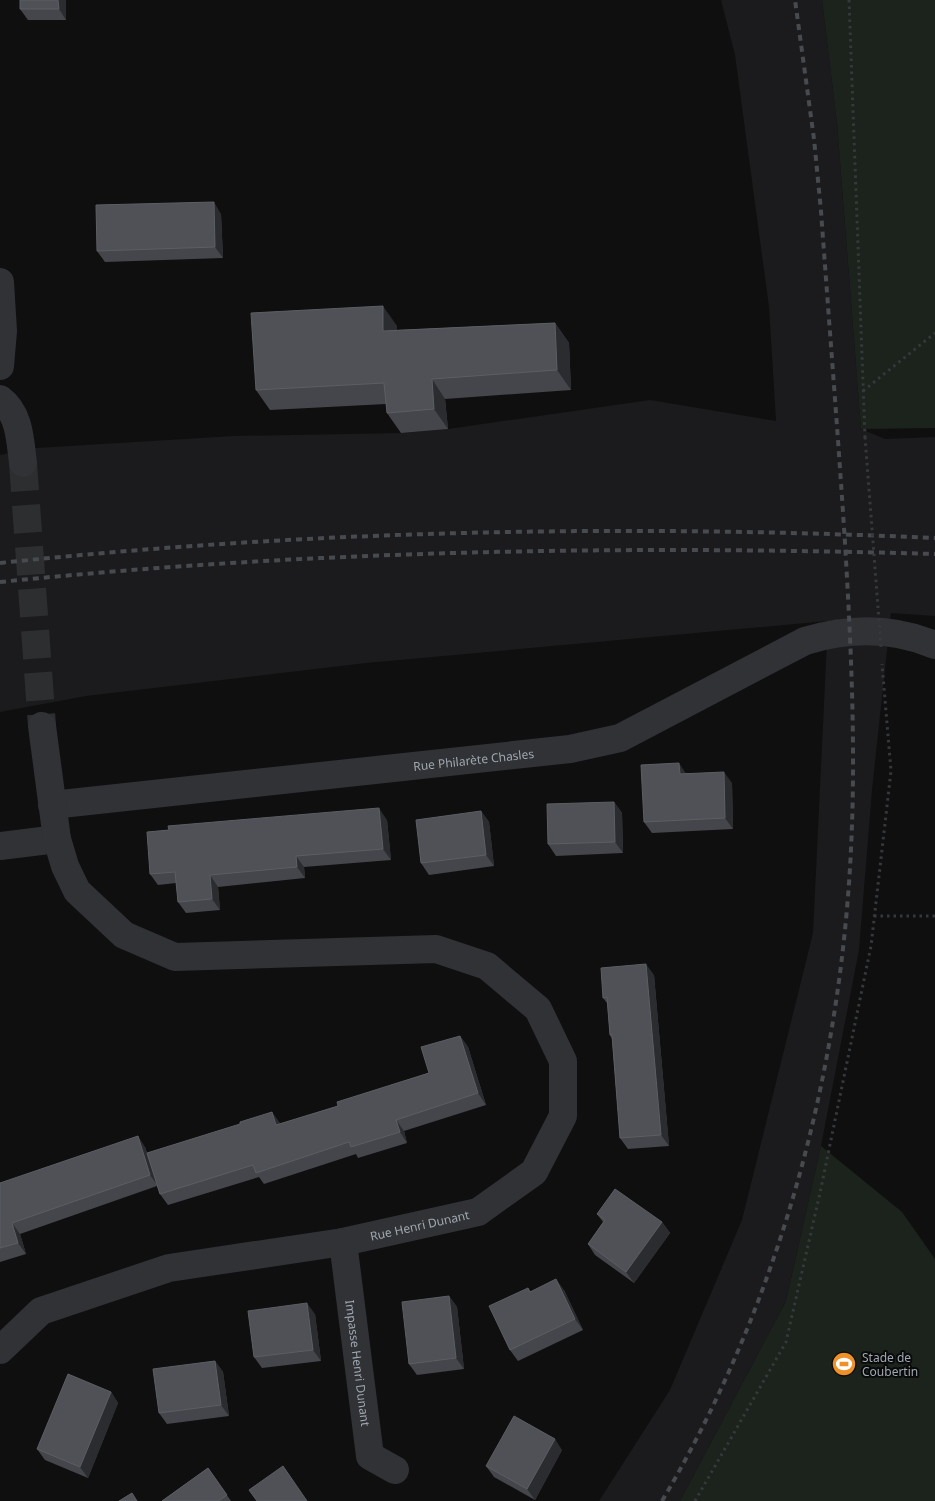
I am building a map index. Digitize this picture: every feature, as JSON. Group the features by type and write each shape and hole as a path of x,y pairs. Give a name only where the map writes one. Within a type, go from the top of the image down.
{"street":[{"path":"0,282 3,331 0,366"},
{"path":"0,399 6,404 18,426 22,463"},
{"name":"Rue Philarète Chasles","path":"52,805 579,747 620,738 805,641 825,635 875,639 896,633 935,645"},
{"name":"Rue Henri Dunant","path":"0,1350 42,1310 170,1268 343,1242 478,1212 534,1172 563,1116 563,1061 538,1009 487,966 436,949 175,957 124,935 77,891 65,866 57,839 42,726"},
{"path":"0,846 57,839"},
{"name":"Impasse Henri Dunant","path":"343,1242 370,1456 395,1470"}],"path":[{"path":"696,1501 786,1342 822,1183 871,946 890,771 875,639 863,391 849,0"},
{"path":"863,391 935,333"},
{"path":"874,916 935,916"}],"shaded area":[{"path":"721,0 822,0 837,123 861,429 885,439 935,437 935,616 891,613 872,790 859,950 821,1146 786,1301 680,1501 599,1501 670,1390 742,1220 813,933 828,621 366,663 86,696 0,712 0,455 36,448 234,436 401,433 448,429 650,400 776,421 769,307 735,55"},
{"path":"822,0 935,0 935,428 861,429 837,123"},
{"name":"Stade de Coubertin","path":"821,1146 902,1212 935,1259 935,1501 680,1501 786,1301"}],"building":[{"path":"20,0 58,0 59,9 20,9"},
{"path":"214,202 215,247 97,251 96,205"},
{"path":"383,306 383,331 555,323 557,370 432,379 434,409 387,413 384,383 256,390 251,313"},
{"path":"679,763 680,774 724,772 725,818 644,822 641,765"},
{"path":"614,802 615,842 548,844 547,804"},
{"path":"379,808 383,849 296,856 297,867 210,875 212,899 178,902 175,872 150,874 147,832 169,830 168,826"},
{"path":"481,811 486,855 421,863 416,820"},
{"path":"646,964 661,1135 620,1138 612,1035 610,1035 607,997 603,998 601,968"},
{"path":"460,1036 478,1093 396,1120 400,1132 351,1147 349,1142 256,1173 253,1165 160,1194 147,1153 272,1112 276,1125 338,1106 337,1102 429,1073 421,1047"},
{"path":"138,1136 150,1175 12,1223 18,1243 0,1248 0,1183"},
{"path":"615,1189 662,1222 626,1272 588,1244 605,1220 597,1214"},
{"path":"556,1279 575,1319 510,1350 489,1306 528,1288 530,1292"},
{"path":"449,1296 456,1358 409,1364 402,1302"},
{"path":"307,1303 313,1350 254,1357 248,1311"},
{"path":"215,1361 221,1405 159,1413 153,1369"},
{"path":"68,1374 111,1392 80,1467 37,1449"},
{"path":"514,1416 555,1439 527,1489 486,1466"},
{"path":"283,1466 307,1501 257,1501 249,1490"},
{"path":"208,1468 227,1495 218,1501 162,1501"},
{"path":"132,1493 137,1501 119,1501"}],"tunnel":[{"path":"23,463 42,726"}],"railway":[{"path":"662,1501 703,1425 739,1348 770,1268 796,1186 817,1103 833,1019 845,934 851,849 853,773 847,581 821,211 814,139 795,0"},
{"path":"0,563 233,543 467,533 701,531 935,538"},
{"path":"0,582 233,563 467,553 701,550 935,554"}],"place":[{"name":"Stade de Coubertin","path":"844,1364"}]}
